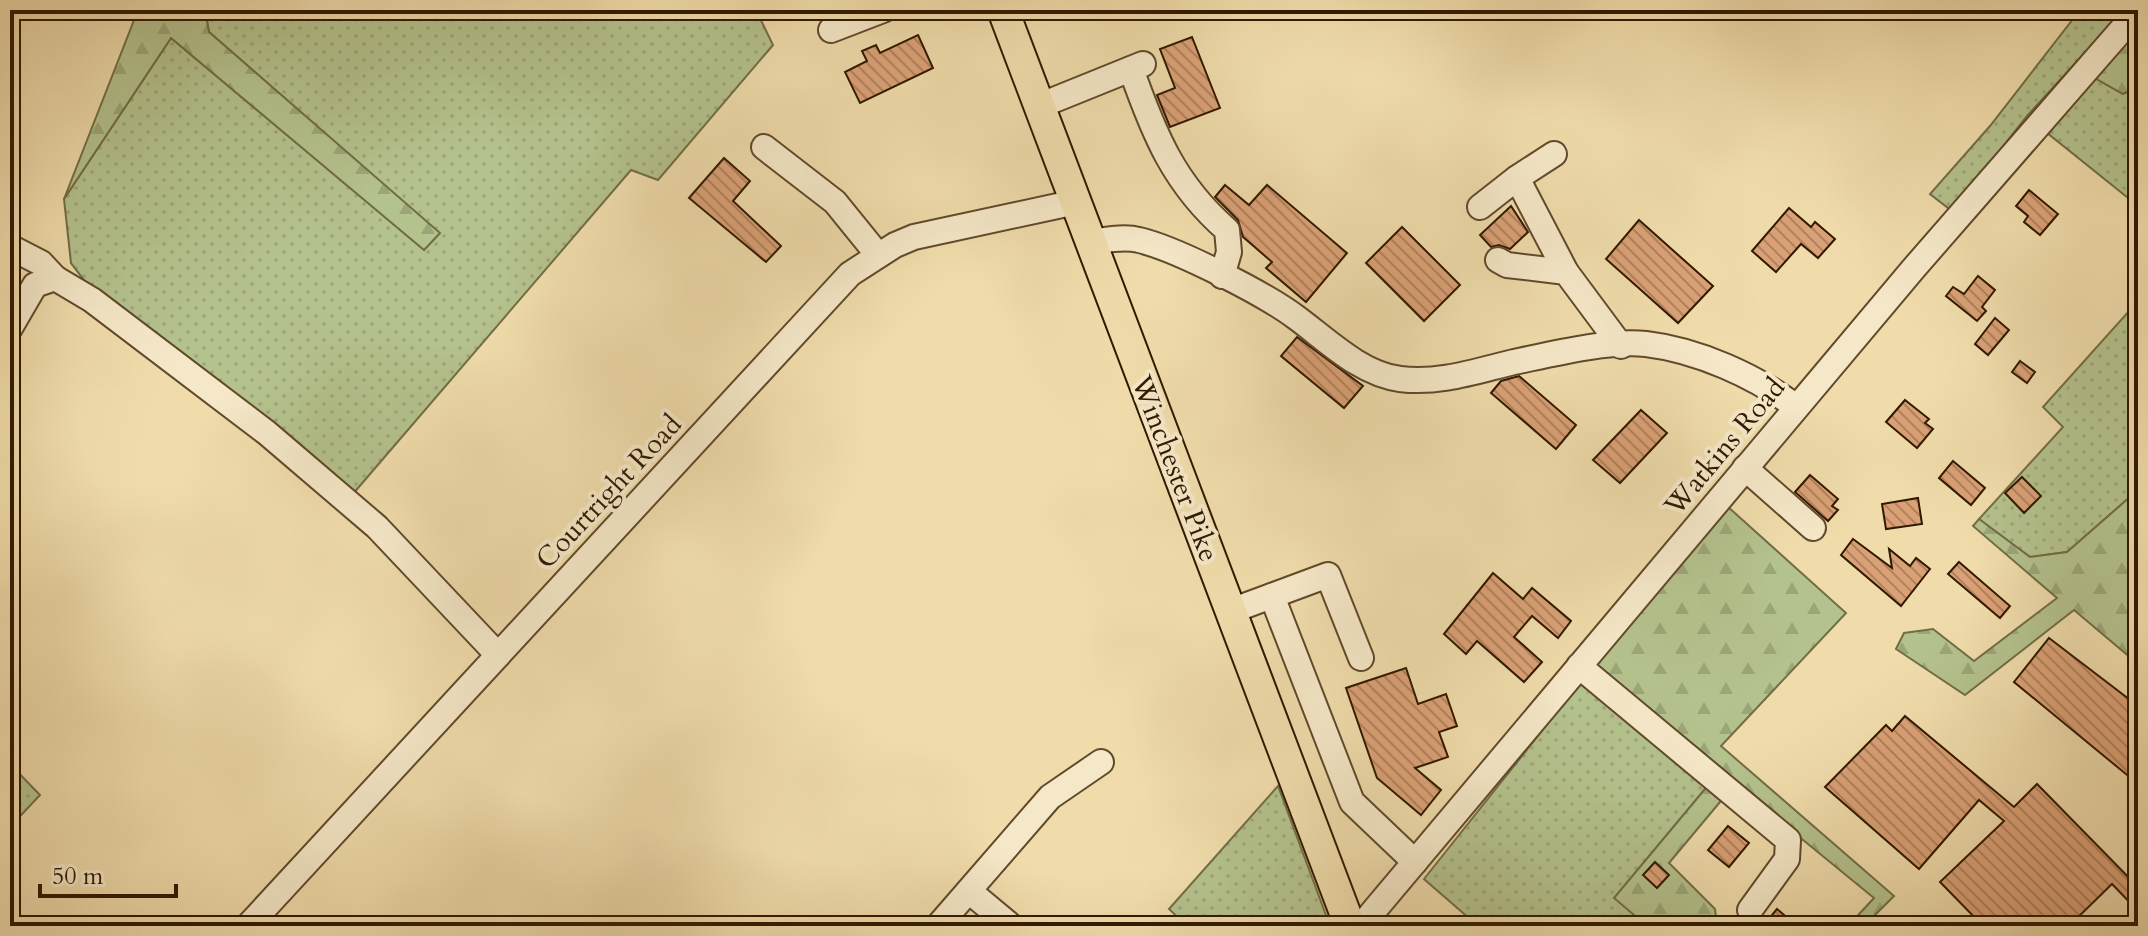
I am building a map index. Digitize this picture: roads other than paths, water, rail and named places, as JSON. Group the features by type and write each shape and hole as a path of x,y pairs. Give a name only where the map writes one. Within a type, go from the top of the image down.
{"main road":[{"name":"Winchester Pike","path":"1003,10 1350,926"}],"street":[{"path":"831,30 883,10"},
{"name":"Watkins Road","path":"1361,926 1796,407 2138,11"},
{"path":"1039,106 1137,66 1156,134 1181,181 1197,204 1227,230 1229,252 1222,276"},
{"path":"764,147 835,202 878,255"},
{"path":"1480,207 1554,154"},
{"path":"1517,178 1566,272 1621,346"},
{"name":"Courtright Road","path":"248,926 828,295 878,255 904,241 938,230 1076,202"},
{"path":"1091,242 1138,240 1188,258 1292,314 1377,374 1401,379 1455,377 1528,360 1643,344 1681,352 1730,369 1778,392 1796,407"},
{"path":"10,247 41,263 55,278 92,300 267,433 377,527 498,655"},
{"path":"1498,260 1507,265 1566,272"},
{"path":"10,328 35,285 55,278"},
{"path":"1745,468 1813,528"},
{"path":"1231,611 1328,575 1361,658"},
{"path":"1272,596 1352,802 1415,862"},
{"path":"1579,666 1788,840 1787,859 1750,910"},
{"path":"938,926 1050,797 1101,762"},
{"path":"969,891 1011,926"}]}
